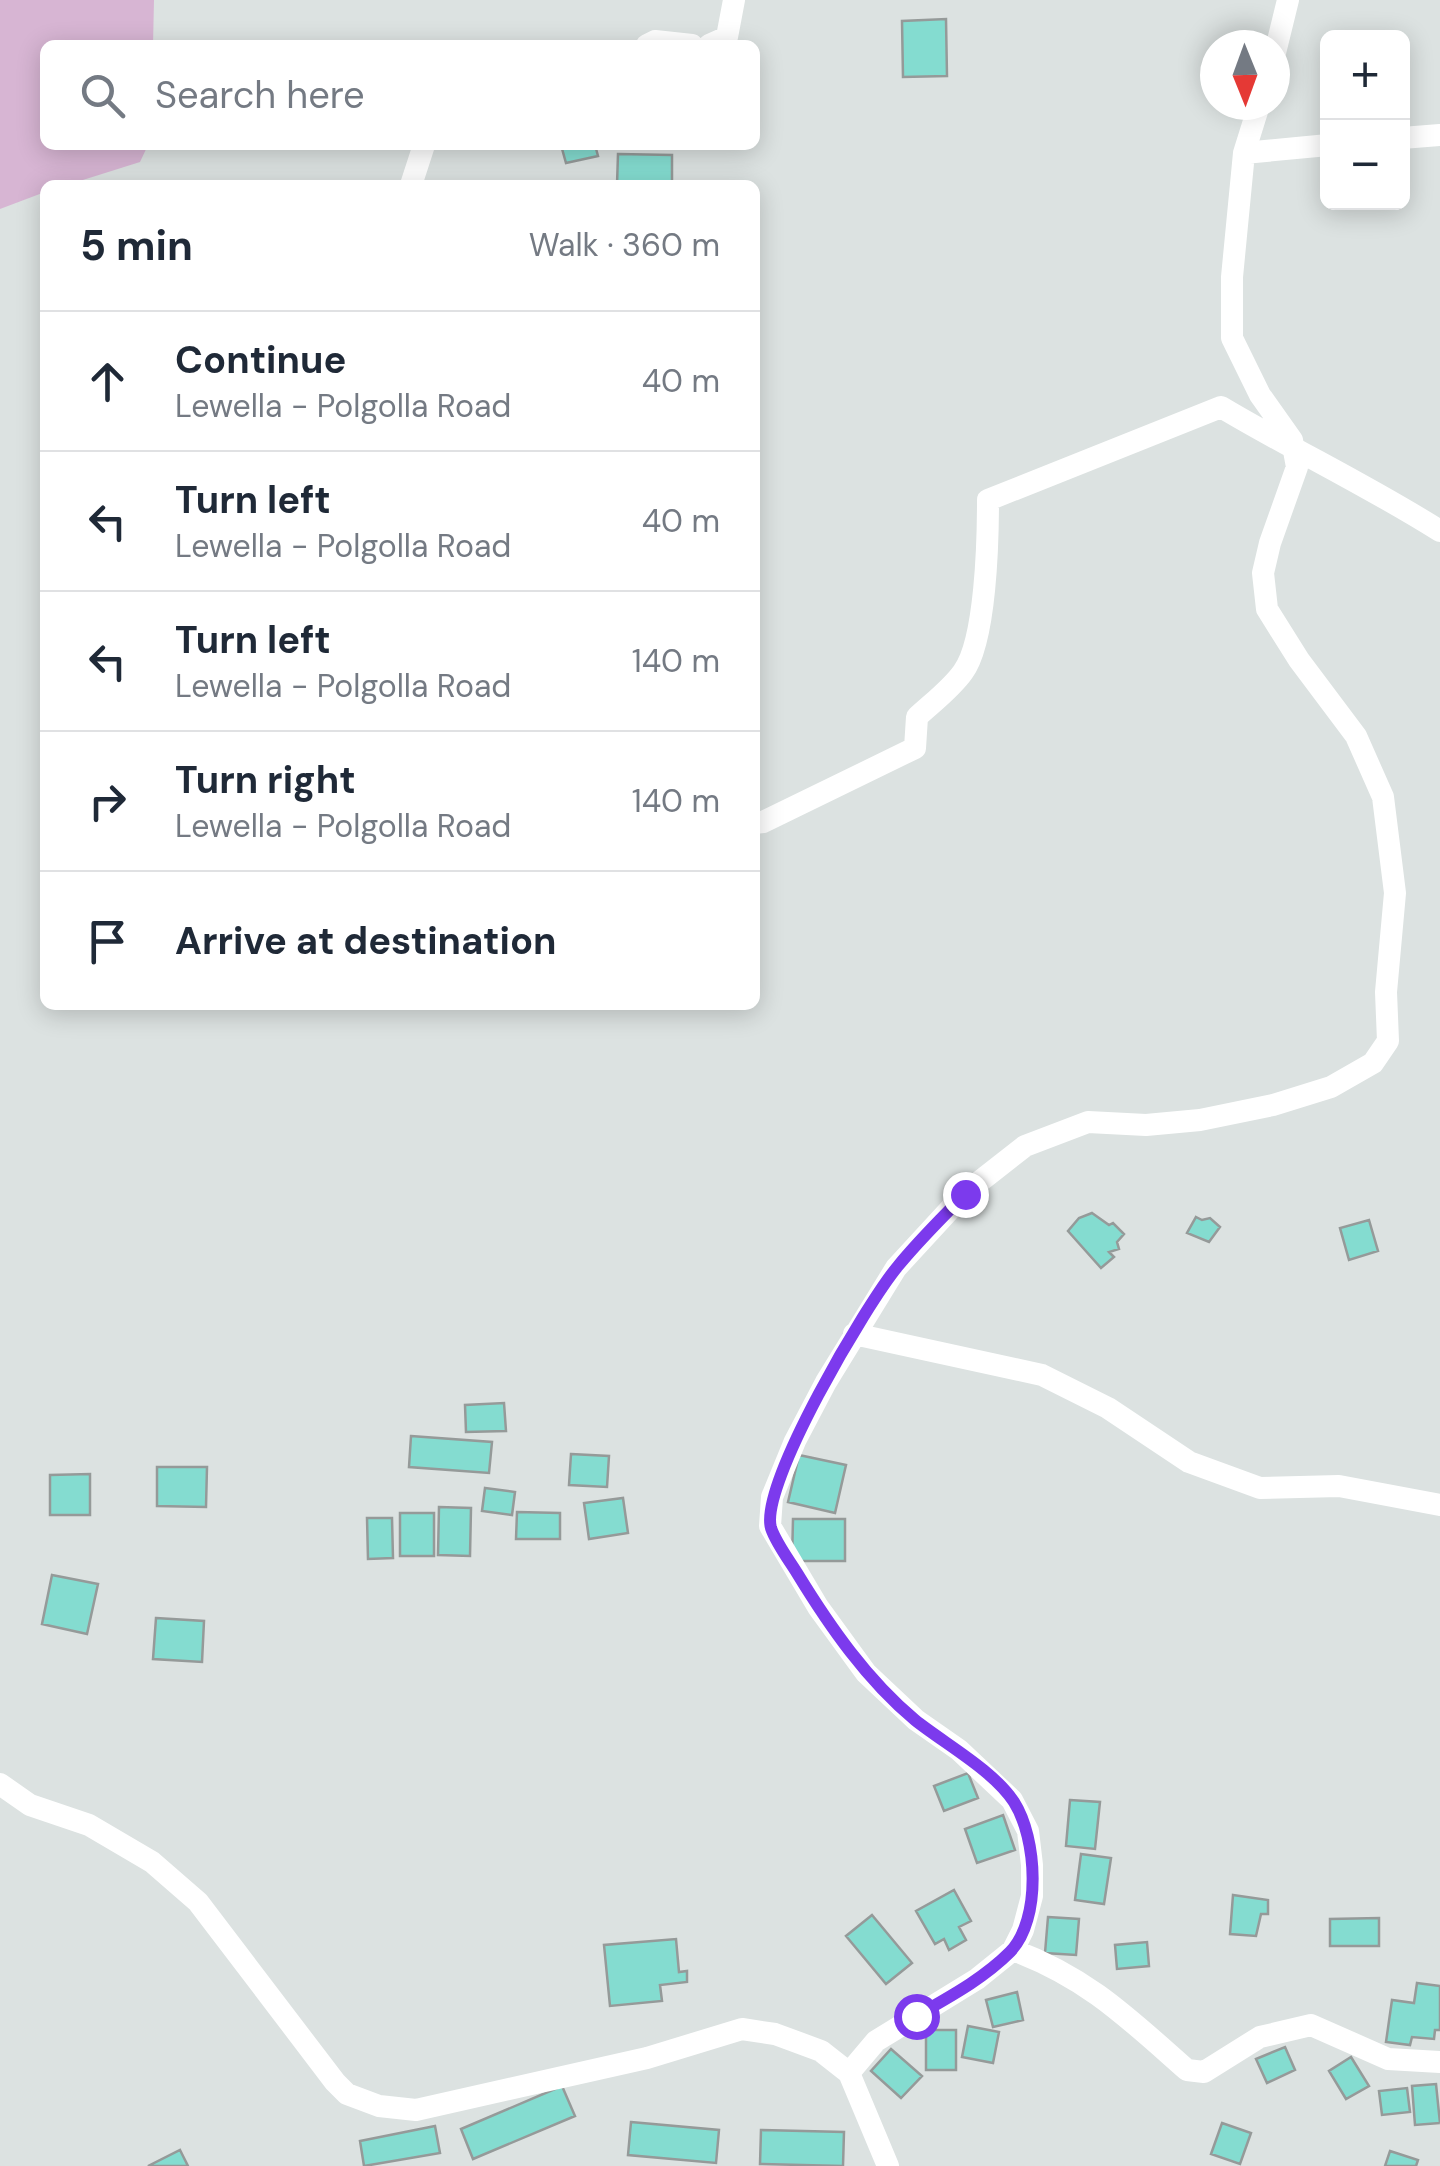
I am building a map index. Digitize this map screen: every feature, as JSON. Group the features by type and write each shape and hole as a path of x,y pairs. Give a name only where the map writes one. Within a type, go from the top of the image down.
{"street":[{"path":"720,40 726,37 734,0"},
{"path":"1281,30 1288,0"},
{"path":"849,2072 876,2040 977,1980 1013,1950 1032,1896 1032,1865 1028,1831 1012,1800 866,1673 818,1607 770,1526 772,1497 796,1441 854,1334 896,1268 965,1194 1025,1146 1088,1122 1146,1125 1200,1120 1274,1105 1331,1087 1373,1063 1388,1041 1386,992 1395,893 1383,797 1356,736 1299,660 1267,609 1263,573 1297,468 1292,440 1260,395 1232,338 1232,276 1244,153 1255,120"},
{"path":"1410,137 1440,134"},
{"path":"1244,153 1320,146"},
{"path":"413,180 422,150"},
{"path":"760,822 915,748 917,717 965,670 974,642 988,570 988,500 1221,406 1294,450 1390,499 1440,531"},
{"path":"854,1334 1042,1375 1108,1408 1189,1462 1260,1488 1339,1486 1440,1505"},
{"path":"0,1784 30,1805 89,1825 152,1862 198,1902 347,2094 379,2106 416,2110 647,2058 742,2029 774,2034 821,2051 849,2072 888,2166"},
{"path":"1013,1950 1055,1966 1109,2001 1187,2070 1204,2072 1260,2037 1311,2025 1388,2058 1440,2062"}],"shaded area":[{"path":"0,0 154,0 153,40 40,40 40,150 146,150 140,162 83,180 40,180 40,194 0,209"}],"building":[{"path":"946,19 947,76 903,77 902,21"},
{"path":"562,150 596,150 598,156 566,163"},
{"path":"618,154 672,155 672,180 617,180"},
{"path":"1092,1213 1109,1225 1113,1223 1124,1234 1117,1242 1119,1249 1109,1252 1114,1257 1101,1268 1068,1231 1079,1218"},
{"path":"1196,1217 1210,1218 1220,1227 1209,1242 1187,1233"},
{"path":"1369,1220 1378,1251 1349,1260 1340,1228"},
{"path":"504,1403 506,1431 466,1432 465,1405"},
{"path":"411,1436 492,1442 489,1473 409,1467"},
{"path":"571,1454 609,1456 607,1487 569,1485"},
{"path":"799,1455 846,1465 835,1513 788,1502"},
{"path":"157,1467 207,1467 206,1507 157,1506"},
{"path":"90,1474 90,1515 50,1515 50,1475"},
{"path":"485,1488 515,1492 512,1515 482,1511"},
{"path":"623,1498 628,1533 589,1539 584,1503"},
{"path":"439,1507 471,1508 470,1556 438,1555"},
{"path":"517,1512 560,1513 560,1539 516,1539"},
{"path":"400,1513 434,1513 434,1556 400,1556"},
{"path":"367,1518 392,1518 393,1558 368,1559"},
{"path":"793,1519 845,1519 845,1561 792,1561"},
{"path":"52,1575 98,1584 87,1634 42,1624"},
{"path":"156,1618 204,1621 202,1662 153,1659"},
{"path":"968,1773 978,1798 944,1811 934,1786"},
{"path":"1070,1800 1100,1802 1095,1849 1066,1846"},
{"path":"1003,1815 1015,1850 977,1863 965,1829"},
{"path":"1081,1854 1111,1858 1104,1904 1075,1900"},
{"path":"954,1890 971,1921 959,1927 966,1940 949,1950 944,1939 935,1944 916,1911"},
{"path":"1233,1895 1268,1900 1268,1914 1261,1914 1256,1936 1230,1934"},
{"path":"872,1915 912,1963 886,1984 846,1936"},
{"path":"1048,1917 1079,1919 1076,1955 1045,1953"},
{"path":"1379,1918 1379,1946 1330,1946 1330,1919"},
{"path":"676,1939 679,1972 687,1971 687,1982 660,1985 662,2001 610,2006 604,1945"},
{"path":"1147,1942 1149,1966 1117,1969 1115,1945"},
{"path":"1417,1983 1440,1986 1440,2030 1435,2030 1434,2039 1412,2037 1410,2045 1386,2042 1392,2000 1414,2003"},
{"path":"1017,1992 1023,2020 993,2027 986,2000"},
{"path":"968,2026 999,2032 993,2063 962,2057"},
{"path":"926,2030 956,2030 956,2070 926,2070"},
{"path":"1285,2047 1295,2070 1267,2083 1256,2059"},
{"path":"891,2049 922,2076 901,2098 871,2071"},
{"path":"1351,2057 1369,2086 1346,2099 1329,2071"},
{"path":"1436,2084 1440,2123 1415,2125 1412,2086"},
{"path":"562,2086 575,2116 473,2159 461,2129"},
{"path":"1407,2088 1410,2112 1382,2115 1379,2091"},
{"path":"631,2122 719,2130 716,2163 628,2155"},
{"path":"1222,2123 1251,2133 1240,2164 1211,2154"},
{"path":"435,2126 440,2153 364,2166 360,2141"},
{"path":"761,2130 844,2132 843,2166 760,2164"},
{"path":"180,2150 188,2166 148,2166"},
{"path":"1390,2151 1418,2160 1416,2166 1385,2166"}],"route":[{"path":"916,2016 977,1980 1013,1950 1032,1896 1028,1831 1012,1800 866,1673 818,1607 770,1526 772,1497 796,1441 854,1334 896,1268 965,1194"}]}
